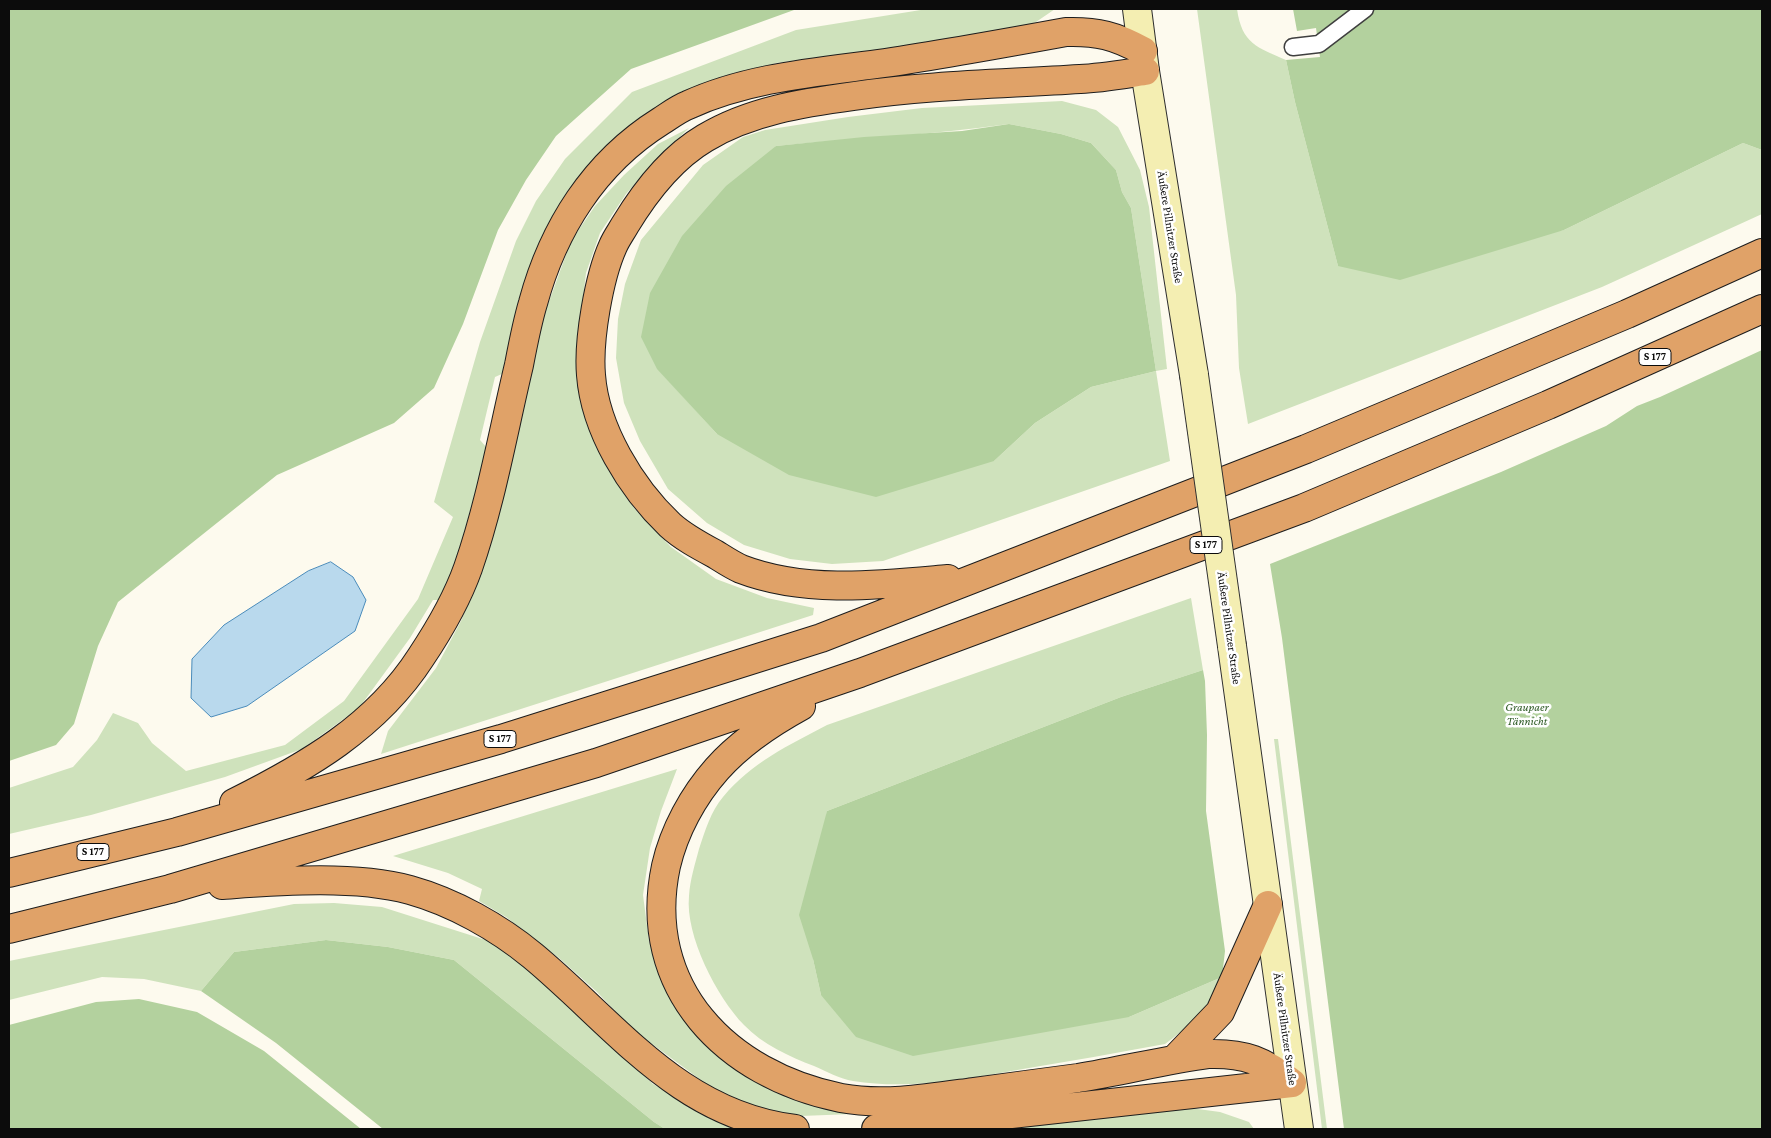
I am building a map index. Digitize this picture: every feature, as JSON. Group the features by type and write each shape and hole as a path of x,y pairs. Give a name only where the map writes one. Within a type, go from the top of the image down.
{"highway":[{"path":"1066,32 1080,9"},
{"path":"177,832 260,790 324,754 361,726 395,692 420,659 446,617 468,570 484,514 533,303 546,263 562,227 584,192 610,162 642,133 687,105 732,89 777,78 933,56 1066,32 1108,35 1122,40 1144,61"},
{"path":"982,576 890,584 820,584 776,580 739,568 672,527 647,501 625,469 610,443 596,401 591,375 592,332 600,288 613,246 638,204 668,168 702,140 731,124 802,104 905,89 1036,80 1081,79 1144,61"},
{"name":"S 177","path":"9,873 177,832 502,739 812,641 1306,449 1627,314 1762,253"},
{"name":"S 177","path":"9,930 170,889 596,763 860,673 1304,508 1548,405 1762,309"},
{"path":"860,673 775,720 745,742 716,770 695,797 681,824 670,852 662,884 662,918 666,953 676,982 694,1012 716,1037 746,1060 780,1079 806,1090 843,1098 881,1101 910,1100 1078,1078 1148,1066 1175,1059 1230,1053 1266,1065 1292,1083"},
{"path":"170,889 255,883 330,881 370,884 409,890 441,901 500,932 532,955 653,1065 676,1083 710,1103 745,1118 778,1127 795,1129"},
{"path":"1175,1059 1220,1012 1268,905"},
{"path":"876,1129 1292,1083"}],"main road":[{"name":"Äußere Pillnitzer Straße","path":"1137,9 1194,375 1299,1129"}],"lane":[{"path":"1294,47 1318,44 1365,9"}],"green space":[{"path":"9,9 805,9 794,10 631,69 556,136 526,180 498,230 463,324 434,388 394,423 277,475 118,602 98,646 74,724 56,745 9,761"},
{"path":"927,9 1055,9 1036,22 1015,30 977,37 776,63 711,84 636,125 604,148 564,198 547,228 531,264 504,373 495,377 480,440 487,448 456,563 442,600 433,600 410,638 359,708 302,749 225,777 91,815 9,834 9,788 73,767 97,740 113,713 138,723 152,743 186,771 285,745 344,701 418,599 453,517 434,502 480,342 516,241 536,201 565,159 632,92 796,30"},
{"path":"1197,9 1237,9 1239,21 1247,37 1259,47 1286,60 1295,102 1338,266 1564,230 1743,143 1762,150 1762,214 1602,287 1248,424 1239,368 1236,295"},
{"path":"1293,9 1762,9 1762,150 1743,143 1564,230 1400,280 1338,266 1295,102 1286,60 1320,57 1316,28 1297,31"},
{"path":"1062,101 1096,110 1118,127 1140,170 1149,207 1167,369 1156,371 1170,461 883,561 832,564 790,559 744,545 707,523 668,489 640,441 624,403 616,358 618,319 625,284 641,240 703,165 743,137 765,130 922,108","holes":["1009,124 1061,134 1091,143 1116,170 1122,192 1131,208 1156,371 1091,387 1035,423 994,461 717,434 658,369 776,146 951,131"]},
{"path":"1009,124 1061,134 1091,143 1116,170 1122,192 1131,208 1156,371 1091,387 1035,423 994,461 876,497 789,475 717,434 657,369 641,337 650,293 682,236 726,186 776,146 864,137 962,131"},
{"path":"689,128 653,163 626,194 600,233 586,273 579,334 601,451 634,508 671,547 716,579 767,598 814,608 813,615 381,754 388,731 436,668 462,619 497,520 543,318 571,241 595,206 624,175 658,144"},
{"name":"Graupaer Tännicht","path":"1762,350 1762,1129 1344,1129 1282,638 1270,564 1501,472 1606,426 1637,406"},
{"path":"1191,598 1203,670 1121,697 827,811 813,959 821,995 1129,1017 1222,977 1215,996 1200,1015 1165,1044 959,1080 917,1084 874,1083 838,1077 777,1049 759,1038 744,1025 723,999 705,965 692,929 689,912 689,896 699,849 715,808 734,785 771,756 827,725"},
{"path":"1203,670 1207,735 1206,811 1225,951 1222,977 1129,1017 913,1056 856,1037 821,995 813,959 799,915 827,811 1121,697"},
{"path":"1274,739 1278,739 1327,1129 1322,1129"},
{"path":"677,769 661,811 650,848 643,895 649,941 663,979 714,1050 741,1074 773,1091 852,1114 801,1116 752,1107 709,1086 633,1030 597,992 559,958 506,917 479,901 482,889 448,873 393,856"},
{"path":"334,903 382,907 492,942 572,1008 653,1084 700,1111 737,1129 665,1129 454,960 388,947 326,940 234,952 201,991 144,979 102,977 9,1000 9,961 294,904"},
{"path":"326,940 388,947 454,960 665,1129 383,1129 276,1043 201,991 234,952"},
{"path":"139,999 197,1012 264,1051 361,1129 9,1129 9,1025 96,1002"},
{"path":"1183,1107 1220,1112 1249,1122 1254,1129 997,1129"}],"water":[{"path":"331,562 353,577 366,600 355,631 247,706 211,717 191,698 192,659 224,625 308,571"}]}
